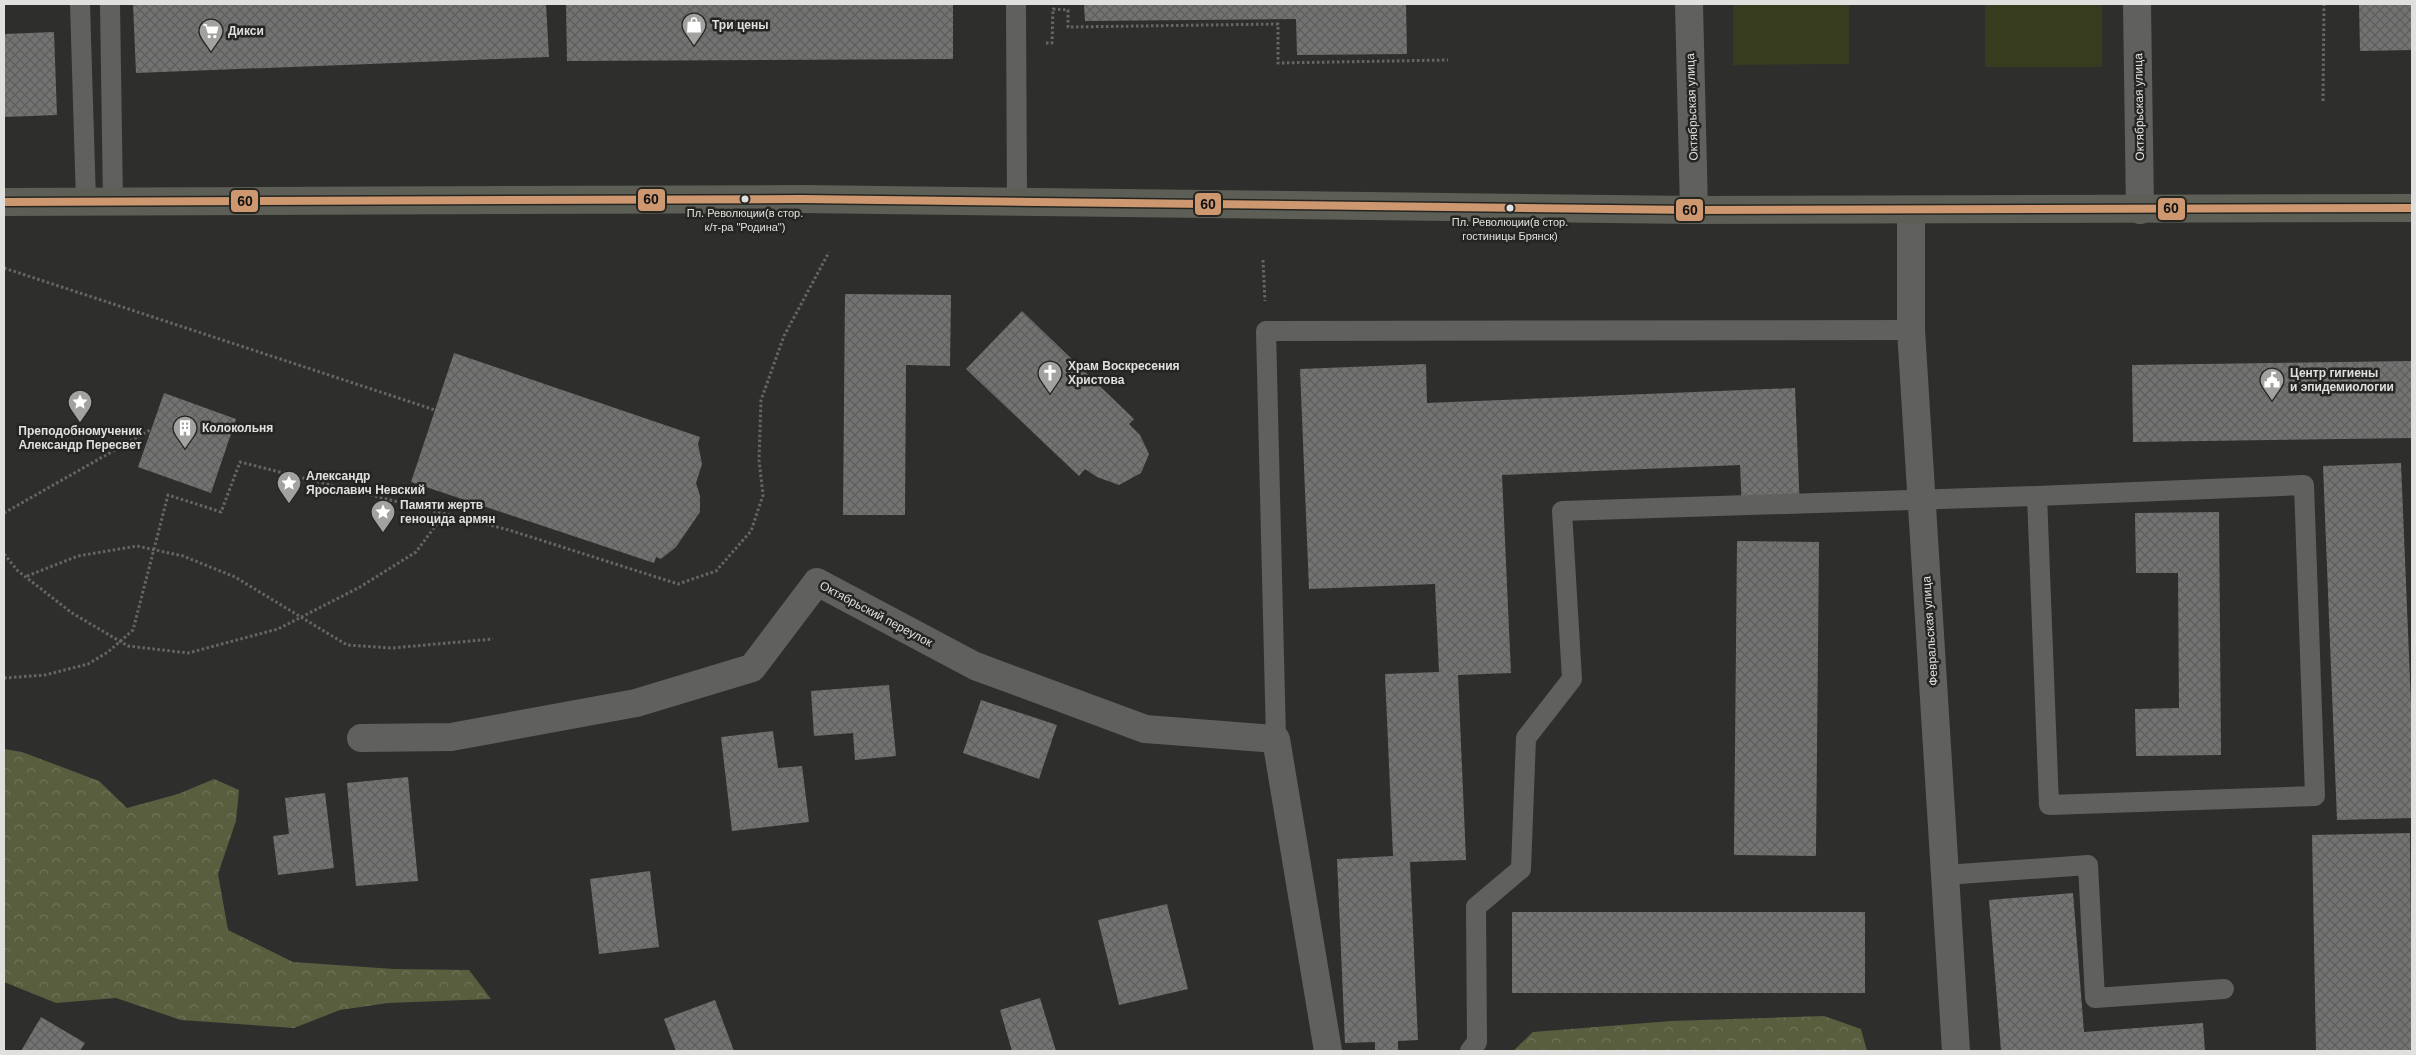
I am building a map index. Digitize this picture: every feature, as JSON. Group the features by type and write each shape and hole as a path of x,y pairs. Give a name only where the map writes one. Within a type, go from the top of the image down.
{"main road":[{"path":"4,202 802,199 1694,210 2412,208"}],"street":[{"name":"Октябрьская улица","path":"1689,4 1694,210"},
{"name":"Октябрьская улица","path":"2137,4 2140,210"},
{"name":"Февральская улица","path":"1911,210 1911,330 1956,1051"},
{"name":"Октябрьский переулок","path":"362,738 451,737 636,703 752,668 817,582 975,666 1145,729 1276,739"},
{"path":"1276,739 1328,1051"}],"lane":[{"path":"80,4 86,202"},
{"path":"110,4 113,202"},
{"path":"1016,4 1017,203"},
{"path":"1276,739 1266,331 1911,330"},
{"path":"1470,1051 1477,1042 1476,907 1521,869 1526,738 1572,679 1562,511 1921,498 2037,496 2304,485 2315,796 2049,805 2037,496"},
{"path":"1945,875 2088,865 2095,998 2224,989"}],"path":[{"path":"2323,101 2324,4"},
{"path":"1068,10 1068,27 1278,24 1278,63 1448,60"},
{"path":"4,678 45,675 88,664 120,642 133,630 168,495 221,512 240,462 509,530 678,584 716,571 751,531 762,495 758,460 761,400 784,336 829,252"},
{"path":"1263,260 1266,331"},
{"path":"4,268 435,410"},
{"path":"4,514 150,430"},
{"path":"4,554 26,576 72,614 120,642 128,646 188,653 278,630 360,588 416,552 445,513"},
{"path":"26,576 78,556 137,546 183,556 235,577 347,645 392,648 493,639"}],"green space":[{"path":"1733,4 1849,4 1849,64 1733,65"},
{"path":"1985,4 2102,4 2102,67 1985,67"},
{"path":"4,749 22,752 99,781 127,808 178,794 214,779 239,790 236,821 218,874 228,930 293,962 394,969 469,970 491,999 388,1003 340,1010 294,1028 181,1020 116,998 56,1003 4,982"},
{"path":"1824,1016 1861,1029 1867,1051 1513,1051 1533,1032 1671,1021"}],"building":[{"path":"133,4 546,4 549,57 136,73"},
{"path":"566,4 953,4 953,59 567,61"},
{"path":"1084,4 1406,4 1407,54 1297,55 1296,19 1085,21"},
{"path":"2359,4 2412,4 2412,50 2360,51"},
{"path":"54,32 57,115 4,117 4,34"},
{"path":"845,294 951,295 950,366 906,365 905,515 843,515"},
{"name":"Храм Воскресения Христова","path":"1022,311 1134,419 1129,424 1140,435 1149,454 1141,473 1119,485 1097,477 1085,469 1079,476 966,369"},
{"path":"454,353 700,437 698,444 702,464 696,483 700,496 700,512 676,547 661,559 656,557 654,563 411,482"},
{"name":"Центр гигиены и эпидемиологии","path":"2412,361 2412,438 2133,442 2132,365"},
{"path":"1426,364 1427,403 1795,388 1800,511 1742,513 1740,465 1502,475 1511,673 1458,675 1466,860 1410,862 1418,1040 1398,1041 1398,1051 1375,1051 1375,1042 1345,1043 1337,859 1393,856 1385,674 1439,672 1435,584 1309,589 1300,369"},
{"name":"Колокольня","path":"164,393 236,419 211,493 138,467"},
{"path":"2401,463 2412,728 2412,818 2337,820 2323,466"},
{"path":"2219,512 2221,755 2136,756 2135,709 2179,708 2178,573 2136,573 2135,513"},
{"path":"1737,541 1819,542 1816,856 1734,855"},
{"path":"889,685 896,756 855,760 853,733 814,736 811,691"},
{"path":"981,700 1057,725 1039,779 963,753"},
{"path":"773,731 778,768 802,766 809,822 732,831 721,737"},
{"path":"408,777 418,881 356,886 347,783"},
{"path":"325,793 334,868 278,875 273,836 289,834 285,798"},
{"path":"2410,833 2412,1051 2316,1051 2312,835"},
{"path":"650,871 659,947 599,954 590,879"},
{"path":"2073,893 2084,1032 2203,1023 2205,1051 2001,1051 1989,900"},
{"path":"1167,904 1188,989 1119,1005 1098,920"},
{"path":"1512,912 1865,912 1865,993 1512,993"},
{"path":"1040,998 1056,1051 1012,1051 1000,1010"},
{"path":"715,1000 734,1051 676,1051 664,1019"},
{"path":"41,1017 85,1043 80,1051 21,1051"}],"transit line":[{"name":"60","path":"4,202 802,199 1694,210 2412,208"}],"place":[{"name":"Три цены","path":"694,46"},
{"name":"Дикси","path":"211,52"},
{"name":"Пл. Революции(в стор. к/т-ра \"Родина\")","path":"745,199"},
{"name":"Пл. Революции(в стор. гостиницы Брянск)","path":"1510,208"},
{"name":"Храм Воскресения Христова","path":"1050,394"},
{"name":"Центр гигиены и эпидемиологии","path":"2272,401"},
{"name":"Преподобномученик Александр Пересвет","path":"80,423"},
{"name":"Колокольня","path":"185,449"},
{"name":"Александр Ярославич Невский","path":"289,504"},
{"name":"Памяти жертв геноцида армян","path":"383,533"}]}
